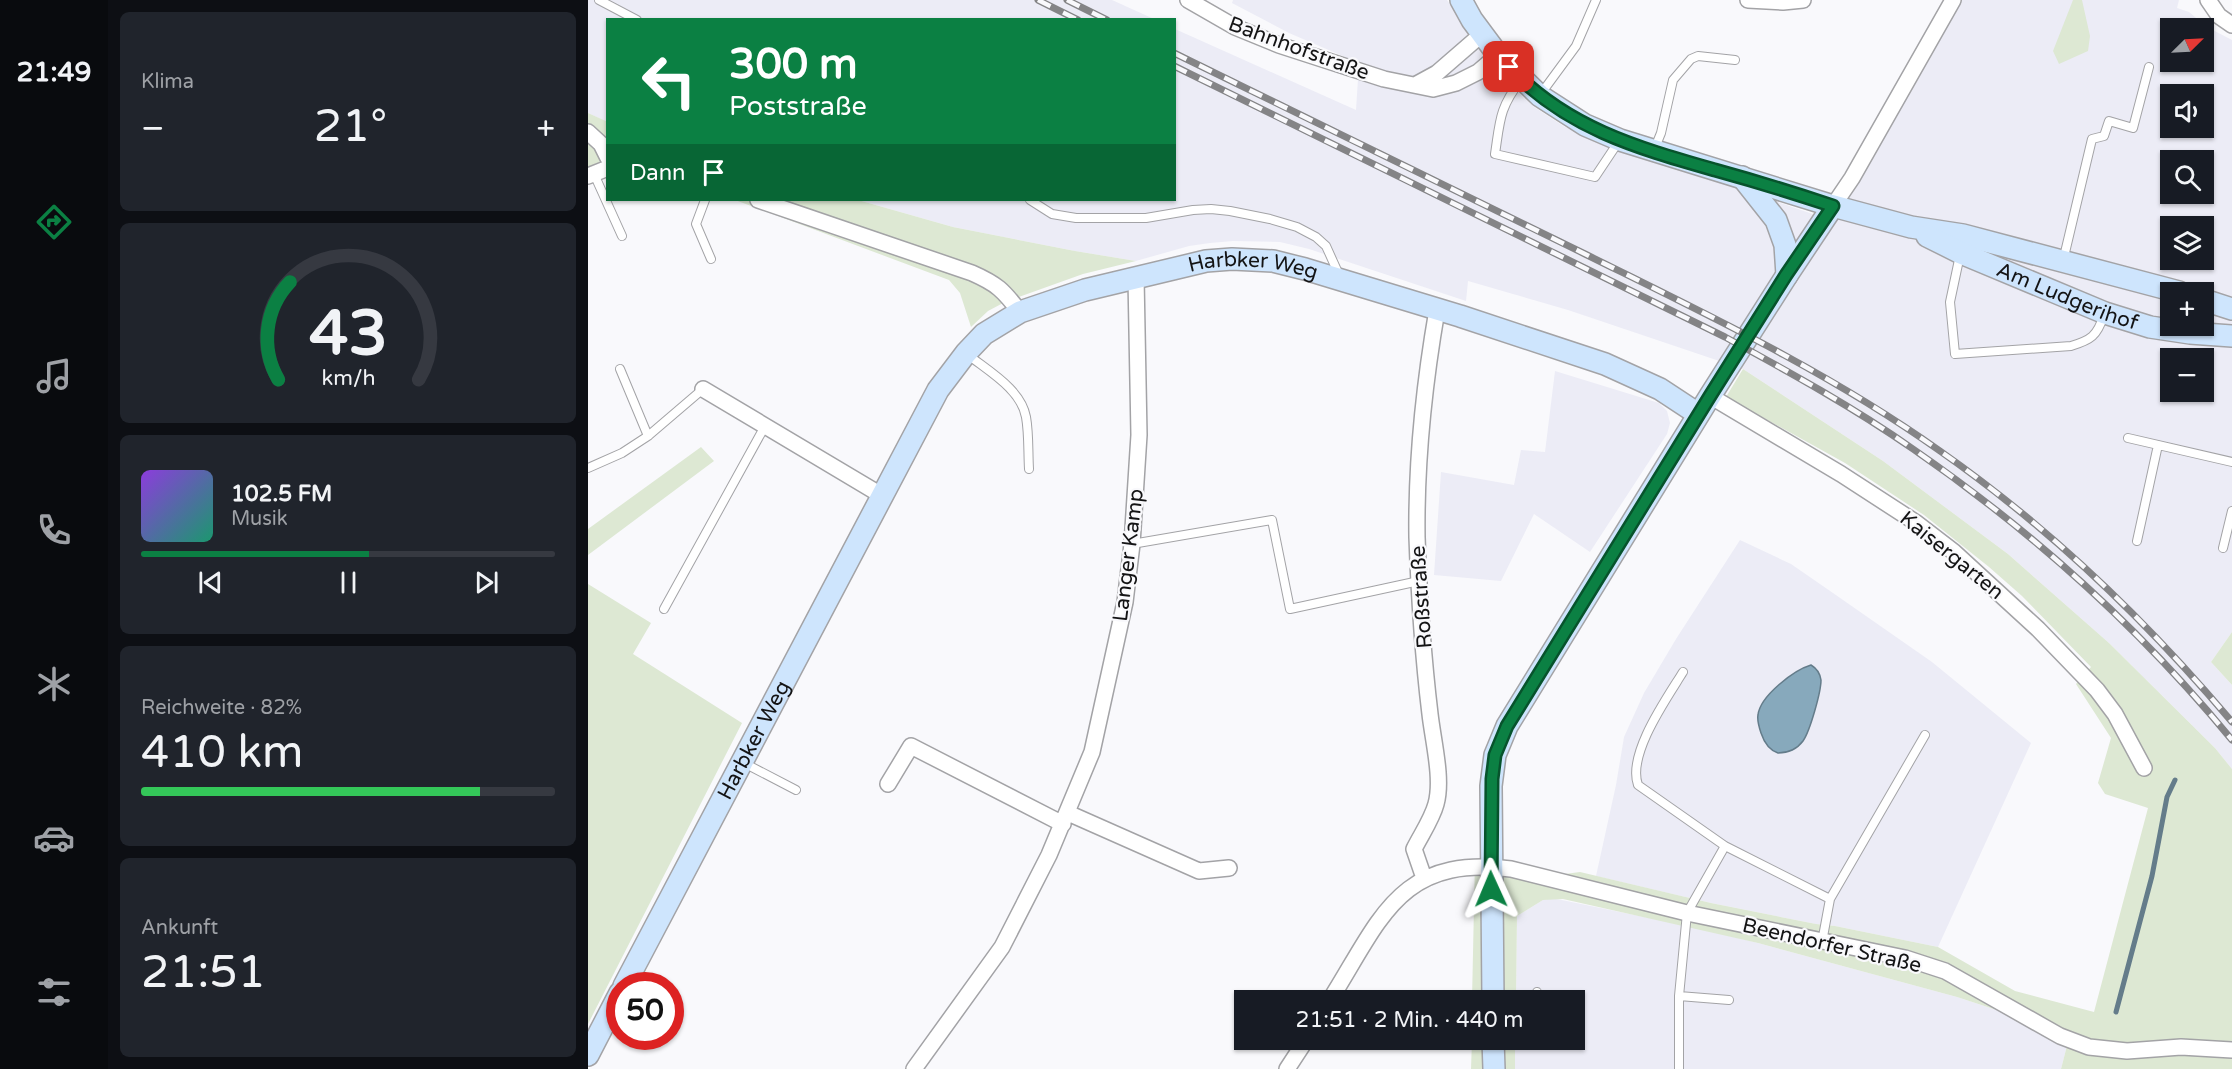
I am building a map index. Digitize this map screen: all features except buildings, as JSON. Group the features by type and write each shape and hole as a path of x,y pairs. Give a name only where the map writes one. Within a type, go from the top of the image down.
{"main road":[{"name":"Am Ludgerihof","path":"1461,0 1482,34 1521,80 1540,96 1585,125 1620,140 1833,206 1911,227 1963,235 2160,287"},
{"path":"1742,177 1776,220 1785,245 1786,275"},
{"path":"1493,990 1490,810 1495,755 1507,726 1698,414 1786,275 1833,206"},
{"name":"Am Ludgerihof","path":"1911,227 1961,253 2105,313 2150,327 2232,336"},
{"name":"Harbker Weg","path":"631,972 938,390 966,353 984,334 1020,312 1085,290 1206,261 1232,259 1273,261 1341,279 1605,364 1660,388 1698,414"},
{"path":"2214,303 2232,309"},
{"path":"588,1055 606,1020"},
{"path":"1493,1050 1494,1069"}],"street":[{"name":"Bahnhofstraße","path":"1188,0 1235,27 1270,42 1384,79 1433,89 1456,83 1478,72 1498,55"},
{"path":"1748,0 1783,2 1803,0"},
{"path":"1833,206 1852,178 1953,0"},
{"path":"2208,0 2219,16 2232,26"},
{"path":"1415,85 1437,73 1482,34"},
{"path":"588,132 601,144 606,154"},
{"path":"761,201 972,273 995,284 1020,312"},
{"name":"Langer Kamp","path":"914,1069 1002,947 1066,819 1095,741 1125,602 1132,544 1139,435 1136,278"},
{"name":"Roßstraße","path":"1424,878 1414,849 1436,806 1439,787 1429,712 1419,581 1418,462 1425,384 1437,310"},
{"path":"703,389 882,495"},
{"name":"Kaisergarten","path":"1710,396 1869,492 1915,522 1954,552 2038,628 2097,690 2115,714 2144,768"},
{"path":"888,784 911,746 1066,819 1199,871 1229,868"},
{"name":"Beendorfer Straße","path":"1336,990 1397,897 1424,878 1443,871 1491,866 1687,913 1905,958 1945,972 2060,1036 2089,1047 2127,1051 2181,1047 2232,1050"},
{"path":"1287,1069 1299,1050"}],"lane":[{"path":"598,0 633,18"},
{"path":"1540,96 1576,46 1596,0"},
{"path":"1653,152 1661,133 1673,80 1691,59 1698,56 1735,60"},
{"path":"2063,262 2092,139 2104,136 2109,121 2133,128 2149,67"},
{"path":"1521,80 1507,98 1503,108 1495,154 1595,177 1620,140"},
{"path":"596,173 606,197"},
{"path":"608,201 622,236"},
{"path":"705,201 696,224 711,259"},
{"path":"1032,201 1052,214 1076,218 1146,218 1211,209 1270,219 1297,227 1316,237 1326,246 1341,279"},
{"path":"1961,253 1950,302 1955,354 2071,346 2089,340 2100,328 2105,313"},
{"path":"966,353 1007,386 1021,404 1026,417 1029,468"},
{"path":"620,369 648,435"},
{"path":"588,468 622,453 648,435 703,389"},
{"path":"664,609 765,426"},
{"path":"2128,438 2232,462"},
{"path":"2137,541 2158,445"},
{"path":"2223,548 2232,511"},
{"path":"1132,544 1272,520 1290,609 1419,581"},
{"path":"1683,672 1649,729 1635,776 1638,785 1725,846 1830,899"},
{"path":"1822,942 1830,899 1925,735"},
{"path":"742,762 796,790"},
{"path":"1679,1069 1679,996 1687,913 1725,846"},
{"path":"1679,996 1729,1000"}],"shaded area":[{"path":"588,0 1112,0 1152,18 606,18 606,122 588,113"},
{"path":"1233,0 1447,0 1497,72 1534,107 1565,127 1821,217 1949,0 2179,0 2177,8 2189,12 2196,18 2160,18 2160,72 2214,72 2214,31 2232,40 2232,632 2211,662 2232,685 2232,769 2215,748 2109,643 2008,554 1883,461 1743,369 1568,310 1468,281 1466,301 1309,249 1280,242 1210,243 1189,246 1136,261 953,227 862,201 1176,201 1176,29 1356,110 1359,63 1289,33 1232,3"},
{"path":"1555,371 1659,403 1667,411 1670,423 1667,434 1590,552 1534,514 1501,581 1434,575 1441,472 1514,485 1521,450 1545,452"},
{"path":"1740,540 1791,564 1932,662 2031,743 1938,947 1711,903 1596,876 1624,737 1644,693"},
{"path":"1552,898 1693,927 1957,997 2070,1034 2061,1069 1515,1069 1515,1050 1585,1050 1585,990 1516,990 1517,916 1543,900"}],"green space":[{"path":"2073,0 2082,0 2090,36 2088,51 2059,64 2053,51"},
{"path":"588,113 606,121 606,152 588,183"},
{"path":"738,201 862,201 953,227 1136,261 1083,274 1005,302 988,311 971,327 960,293 949,280"},
{"path":"1743,369 1883,461 2008,554 2109,643 2215,748 2232,769 2232,1069 2061,1069 2070,1034 1957,997 1758,943 1563,899 1543,900 1517,916 1516,990 1472,990 1475,859 1502,859 1565,874 1580,872 1711,903 1938,947 2015,991 2094,1012 2148,808 2105,794 2098,783 2111,738 2076,684 2091,667 2022,596 1924,515 1845,463 1726,397"},
{"path":"701,447 714,461 588,555 588,529"},
{"path":"588,584 651,623 633,654 742,723 615,972 606,972 606,989 588,1024"},
{"path":"2232,632 2232,685 2211,662"},
{"path":"1472,1050 1515,1050 1515,1069 1471,1069"}],"water":[{"path":"1811,665 1820,675 1821,686 1809,729 1798,746 1789,751 1775,752 1769,748 1762,736 1758,719 1760,708 1779,685 1796,672"}],"waterway":[{"path":"2116,1012 2152,876 2167,797 2175,780"}],"railway":[{"path":"1038,0 1074,18"},
{"path":"1067,0 1103,18"},
{"path":"1176,54 1721,322 1811,370 1898,422 2020,511 2095,577 2166,647 2232,722"},
{"path":"1176,67 1725,337 1867,419 1957,480 2083,583 2160,659 2232,740"}],"route":[{"path":"1491,889 1492,779 1495,755 1507,726 1710,396 1786,275 1833,206 1653,152 1585,125 1540,96 1509,67"}]}
